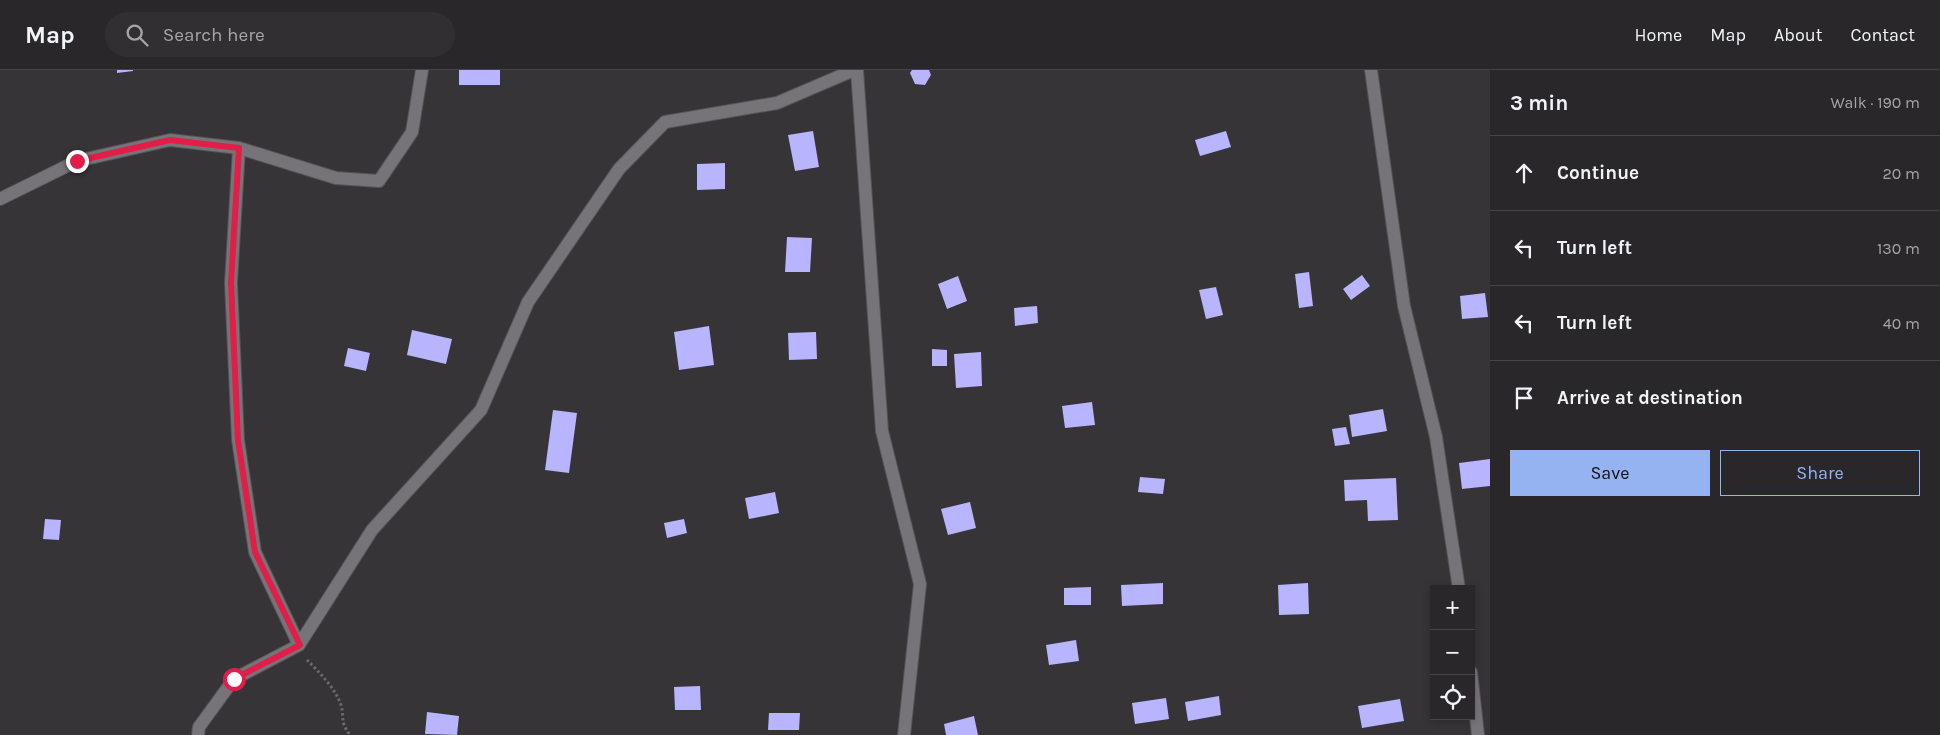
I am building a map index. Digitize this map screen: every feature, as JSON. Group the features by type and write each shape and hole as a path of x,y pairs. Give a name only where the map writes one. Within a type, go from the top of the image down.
{"street":[{"path":"0,199 77,161 170,140 239,148 336,178 379,181 412,132 422,70"},
{"path":"198,735 200,727 234,679 300,645 372,530 481,410 528,302 618,169 665,122 777,104 855,70 882,431 920,584 904,735"},
{"path":"1371,70 1404,306 1436,438 1458,585"},
{"path":"239,148 231,283 238,440 255,552 300,645"},
{"path":"1471,675 1478,735"}],"path":[{"path":"300,645 306,659 323,676 341,705 342,725 350,735"}],"building":[{"path":"117,70 133,70 133,71 117,73"},
{"path":"459,70 500,70 500,85 459,85"},
{"path":"912,70 929,70 931,75 925,85 915,84 910,73"},
{"path":"813,131 819,167 795,171 788,135"},
{"path":"1226,131 1231,147 1200,156 1195,140"},
{"path":"725,163 725,189 697,190 697,164"},
{"path":"787,237 812,238 810,272 785,272"},
{"path":"1309,272 1313,306 1299,308 1295,274"},
{"path":"1362,275 1370,286 1351,300 1343,289"},
{"path":"958,276 967,301 947,309 938,284"},
{"path":"1216,287 1223,315 1206,319 1199,290"},
{"path":"1485,293 1488,317 1462,319 1460,296"},
{"path":"1037,306 1038,323 1015,326 1014,308"},
{"path":"709,326 714,365 679,370 674,332"},
{"path":"412,330 452,339 446,364 407,355"},
{"path":"816,332 817,359 789,360 788,333"},
{"path":"348,348 370,353 366,371 344,366"},
{"path":"932,349 947,350 947,366 932,366"},
{"path":"981,352 982,386 956,388 954,354"},
{"path":"1092,402 1095,425 1065,428 1062,406"},
{"path":"1383,409 1387,431 1352,437 1349,415"},
{"path":"553,410 577,413 569,473 545,470"},
{"path":"1346,427 1350,444 1335,446 1332,429"},
{"path":"1490,459 1490,486 1462,489 1459,463"},
{"path":"1140,477 1165,479 1163,494 1138,492"},
{"path":"1396,478 1398,520 1368,521 1367,500 1345,501 1344,480"},
{"path":"775,492 779,513 749,519 745,498"},
{"path":"970,502 976,528 948,535 941,509"},
{"path":"45,519 61,520 59,540 43,539"},
{"path":"684,519 687,533 667,538 664,523"},
{"path":"1163,583 1163,604 1122,606 1121,585"},
{"path":"1308,583 1309,614 1279,615 1278,585"},
{"path":"1091,587 1091,605 1064,605 1064,588"},
{"path":"1076,640 1079,661 1049,665 1046,645"},
{"path":"700,686 701,710 675,710 674,687"},
{"path":"1219,696 1221,715 1188,721 1185,702"},
{"path":"1166,698 1169,719 1135,724 1132,703"},
{"path":"1400,699 1404,721 1362,728 1358,706"},
{"path":"427,712 459,716 457,735 425,734"},
{"path":"769,713 800,713 799,730 768,730"},
{"path":"974,716 978,735 946,735 944,724"}],"route":[{"path":"77,161 170,140 239,148 231,283 238,440 255,552 300,645 234,679"}]}
